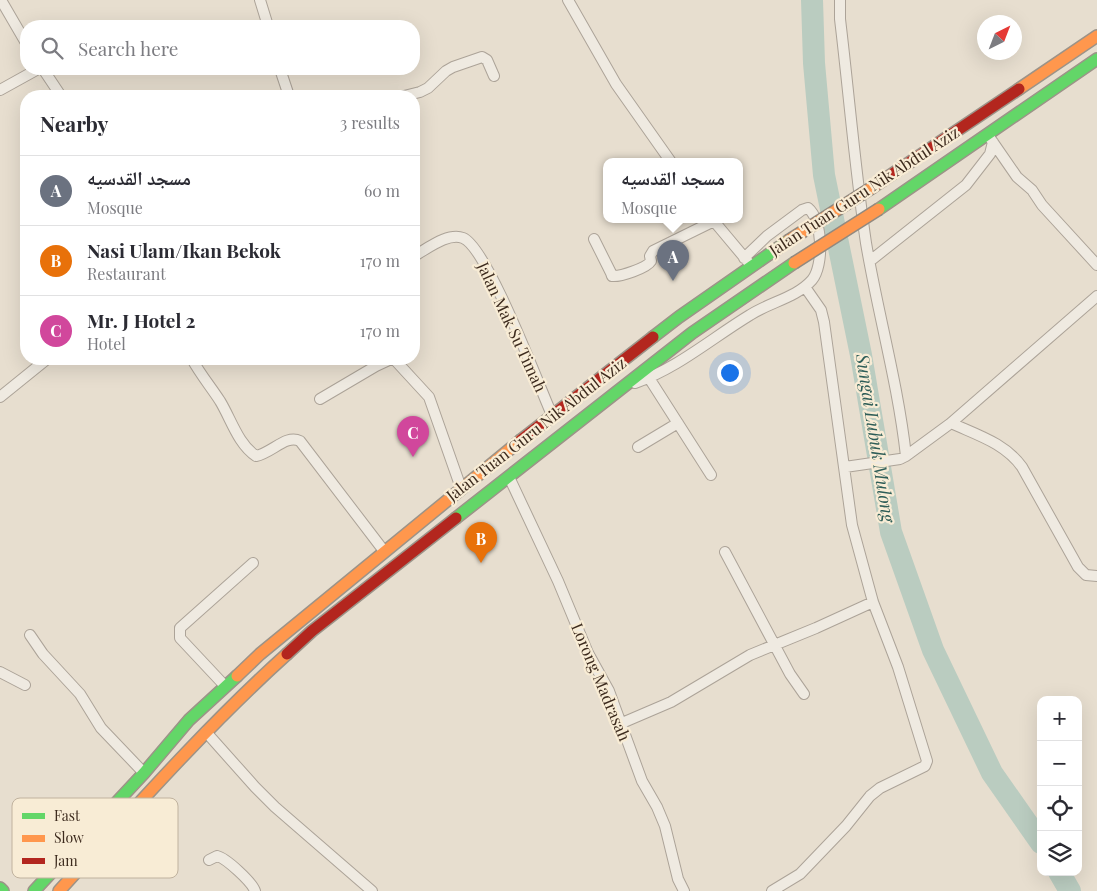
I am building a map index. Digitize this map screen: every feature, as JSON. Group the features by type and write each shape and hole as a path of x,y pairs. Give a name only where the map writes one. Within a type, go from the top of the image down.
{"main road":[{"name":"Jalan Tuan Guru Nik Abdul Aziz","path":"121,798 189,720 224,686 302,618 552,415 748,262 788,241 873,187 1097,36"},
{"name":"Jalan Tuan Guru Nik Abdul Aziz","path":"146,798 206,732 272,666 312,631 622,387 728,307 990,138 1097,59"},
{"name":"Jalan Tuan Guru Nik Abdul Aziz","path":"34,891 46,878"},
{"name":"Jalan Tuan Guru Nik Abdul Aziz","path":"62,890 73,878"},
{"path":"0,888 3,891"}],"street":[{"path":"1,0 20,33"},
{"path":"260,0 266,20"},
{"path":"568,0 616,84 668,158"},
{"path":"840,0 840,20 854,150 870,261 902,422 903,457"},
{"path":"420,91 428,88 453,67 482,57 487,60 494,76"},
{"path":"0,90 27,75"},
{"path":"47,75 57,90"},
{"path":"282,75 287,90"},
{"path":"870,261 966,185 990,154 990,138"},
{"path":"990,138 1018,177 1032,190 1046,211 1097,265"},
{"path":"622,387 649,378 673,365 752,313 796,293 814,277 821,252 818,228 813,212 808,208 802,210 767,236 748,262 716,223"},
{"path":"594,240 612,276 618,276 647,266 651,261 650,256 653,251 708,223"},
{"name":"Jalan Mak Su Timah","path":"420,253 455,237 464,238 476,250 498,288 552,415"},
{"path":"772,891 800,874 846,826 870,796 880,788 925,766 927,761 898,667 873,602 852,526 824,322 821,310 805,287"},
{"path":"845,467 903,457 951,423 1097,296"},
{"path":"0,397 40,365"},
{"path":"196,365 250,452 256,456 265,454 289,439 294,438 300,441 384,551"},
{"path":"320,399 378,365"},
{"path":"398,365 429,396 461,488"},
{"path":"649,378 711,475"},
{"path":"638,447 678,423"},
{"path":"951,423 1002,447 1010,453 1022,467 1078,567 1086,574 1097,576"},
{"name":"Lorong Madrasah","path":"508,477 537,534 588,653 609,691 642,781 657,807 665,826 678,879 684,891"},
{"path":"725,552 790,674 804,694"},
{"path":"224,686 180,638 180,628 253,563"},
{"path":"622,723 672,702 750,655 873,602"},
{"path":"30,635 43,654 80,694 101,728 144,773"},
{"path":"0,672 25,685"},
{"path":"206,732 255,787 372,891"},
{"path":"209,860 217,856 224,858 252,885 255,891"}],"waterway":[{"name":"Sungai Lubuk Mulong","path":"812,0 814,63 824,175 861,355 891,532 933,650 992,773 1037,837"},
{"name":"Sungai Lubuk Mulong","path":"1061,876 1070,891"}],"traffic: fast":[{"path":"879,209 1097,59"},
{"path":"653,337 788,241"},
{"path":"456,518 692,333 794,263"},
{"path":"121,798 189,720 237,676"},
{"path":"34,891 46,878"},
{"path":"0,888 3,891"}],"traffic: slow":[{"path":"1019,89 1097,36"},
{"path":"788,241 873,187"},
{"path":"794,263 879,209"},
{"path":"237,676 260,654 521,440"},
{"path":"144,798 228,710 287,654"},
{"path":"59,891 71,878"}],"traffic: jam":[{"path":"873,187 1019,89"},
{"path":"521,440 653,337"},
{"path":"287,654 312,631 456,518"}],"place":[{"name":"مسجد القدسيه","path":"673,281"},
{"name":"Mr. J Hotel 2","path":"413,457"},
{"name":"Nasi Ulam/Ikan Bekok","path":"481,563"}]}
